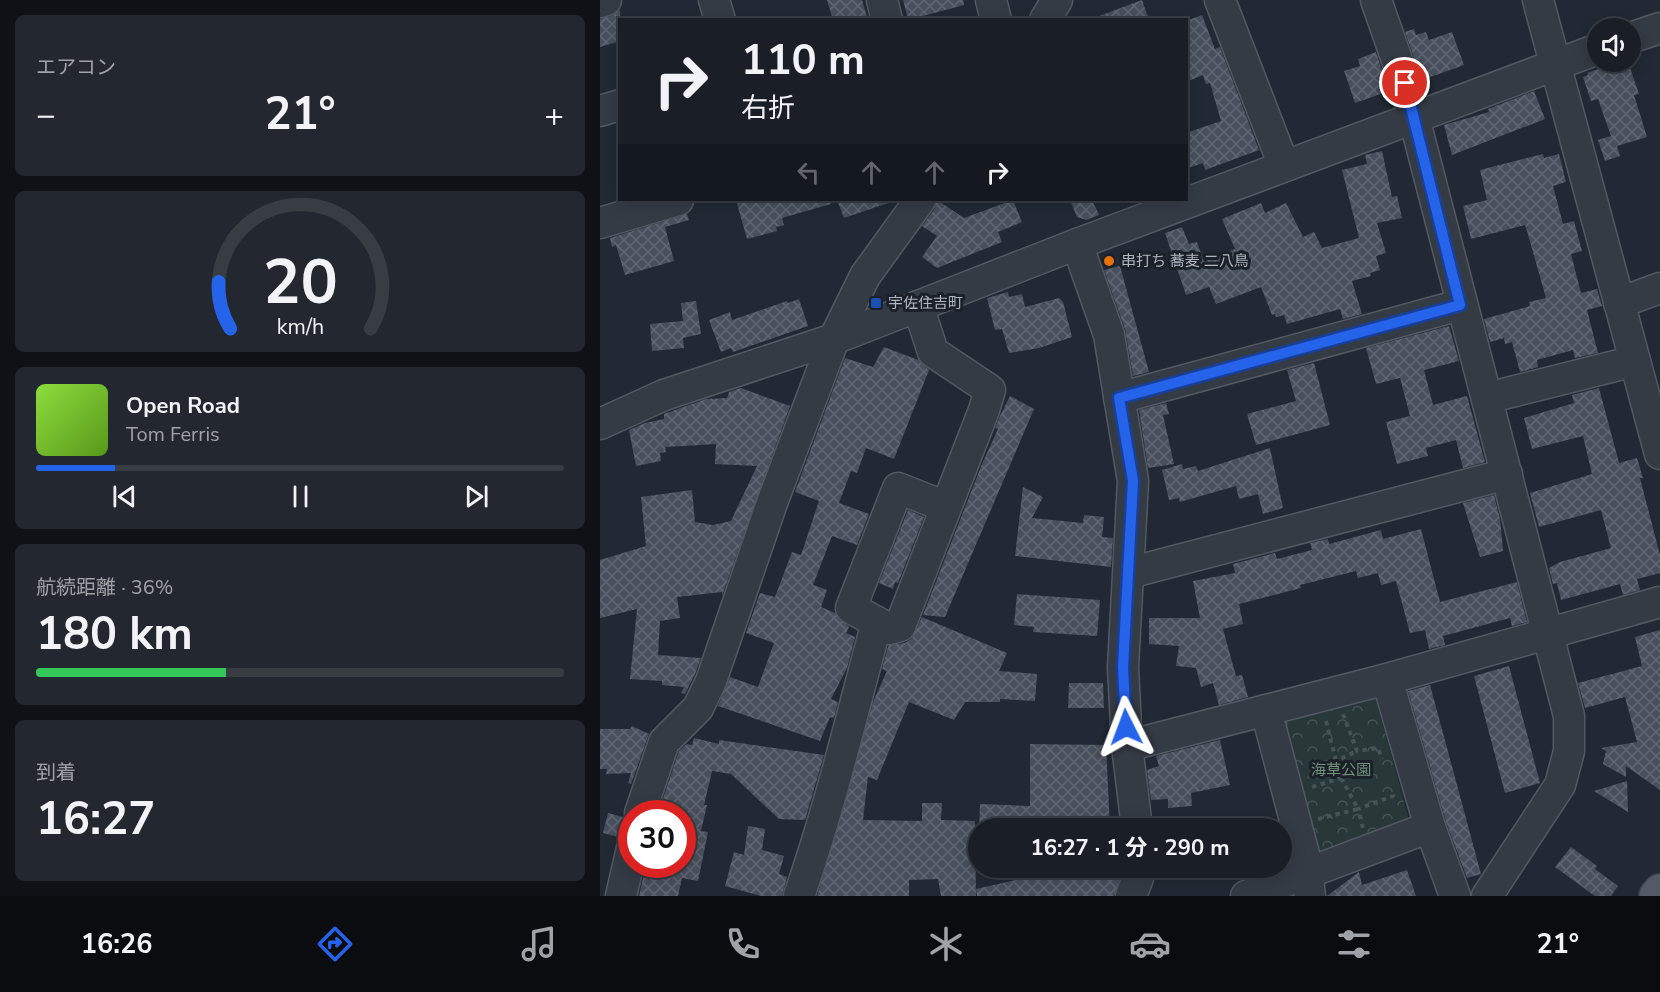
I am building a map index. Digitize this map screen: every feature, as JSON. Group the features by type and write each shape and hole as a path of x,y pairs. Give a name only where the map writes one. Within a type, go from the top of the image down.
{"main road":[{"path":"1656,896 1660,891"}],"street":[{"path":"600,2 606,0"},
{"path":"714,0 719,18"},
{"path":"882,0 886,18"},
{"path":"991,0 996,18"},
{"path":"1046,18 1057,0"},
{"path":"1220,0 1284,166"},
{"path":"1376,0 1405,83 1460,305 1487,398 1569,716 1569,751 1560,785 1487,896"},
{"path":"1538,0 1660,454"},
{"path":"1641,34 1660,28"},
{"path":"600,424 664,395 834,339 1077,244 1556,62 1587,52"},
{"path":"600,111 618,106"},
{"path":"600,223 675,201"},
{"path":"644,800 664,742 698,708 711,681 772,503 834,339 865,276 919,201"},
{"path":"1077,244 1109,335 1133,481 1123,667 1127,746 1136,818"},
{"path":"1619,303 1660,288"},
{"path":"1119,398 1460,305"},
{"path":"918,306 933,352 990,390 946,507 900,626 889,628 851,608 897,488 946,507"},
{"path":"1487,398 1635,361"},
{"path":"1129,573 1507,474"},
{"path":"1127,746 1387,679 1660,602"},
{"path":"799,896 823,827 830,791 877,622"},
{"path":"1387,679 1430,826 1455,896"},
{"path":"1266,710 1309,884"},
{"path":"1246,896 1309,884 1370,849 1430,826"},
{"path":"1131,896 1138,878"}],"path":[{"path":"1340,705 1357,751"},
{"path":"1323,711 1341,778 1358,809 1370,849"},
{"path":"1336,761 1357,751 1378,748 1383,764"},
{"path":"1311,788 1341,778"},
{"path":"1310,821 1358,809 1393,796 1390,785"}],"green space":[{"name":"海草公園","path":"1373,689 1410,824 1323,855 1310,853 1271,717"}],"building":[{"path":"827,0 862,0 867,18 832,18"},
{"path":"903,0 963,0 964,5 908,18"},
{"path":"1142,0 1148,18 1094,18"},
{"path":"620,10 618,42 600,47 600,19"},
{"path":"1202,15 1215,49 1220,47 1259,150 1205,170 1203,163 1188,168 1188,132 1221,121 1210,83 1206,84 1203,75 1188,81 1188,20"},
{"path":"1414,29 1416,35 1426,32 1429,40 1452,32 1464,65 1422,80 1405,32"},
{"path":"1376,52 1389,91 1355,103 1344,71 1360,66 1358,59"},
{"path":"1631,72 1639,94 1634,95 1647,137 1617,146 1620,156 1605,161 1598,140 1611,136 1598,99 1591,101 1583,77 1588,75 1587,73"},
{"path":"1534,91 1545,119 1452,155 1444,125 1489,112 1488,109"},
{"path":"1382,151 1392,197 1397,196 1402,218 1377,223 1386,253 1376,256 1380,270 1370,273 1371,276 1352,281 1362,314 1343,319 1340,309 1287,324 1284,315 1276,317 1275,314 1272,315 1261,287 1216,304 1209,287 1186,295 1165,233 1182,227 1189,244 1197,242 1204,262 1235,249 1222,219 1261,203 1265,213 1286,203 1303,237 1314,232 1322,248 1359,238 1342,170 1367,164 1365,155"},
{"path":"1543,154 1544,158 1559,154 1566,182 1553,186 1563,224 1574,221 1582,251 1571,254 1581,293 1597,289 1602,306 1587,310 1598,353 1575,358 1573,350 1537,360 1538,367 1520,372 1512,342 1505,344 1504,338 1490,342 1484,319 1530,306 1529,302 1546,298 1525,225 1471,239 1463,206 1487,200 1480,170"},
{"path":"736,201 830,201 831,204 782,218 784,225 776,227 777,231 747,239"},
{"path":"837,201 891,202 844,218"},
{"path":"938,201 964,218 1013,201 1022,222 998,232 1002,242 937,268 922,257 937,236 922,226"},
{"path":"1070,201 1092,201 1099,215 1086,220 1077,217"},
{"path":"687,214 689,220 665,227 674,261 625,275 616,245 612,247 610,238"},
{"path":"1120,266 1149,372 1133,376 1125,329 1104,270"},
{"path":"1008,292 1009,297 1022,294 1025,307 1059,298 1063,302 1072,337 1039,348 1009,353 1002,329 995,330 987,298"},
{"path":"799,299 808,326 733,352 731,348 721,352 709,320 730,312 732,320"},
{"path":"696,301 701,334 683,338 684,348 652,351 650,324 683,321 681,303"},
{"path":"1449,326 1459,361 1424,370 1433,405 1467,396 1485,462 1463,468 1456,440 1426,448 1428,456 1397,464 1386,422 1410,416 1400,378 1376,384 1366,348"},
{"path":"884,347 918,360 929,370 894,459 866,448 857,473 851,471 839,503 869,514 857,545 832,536 813,585 827,590 821,607 835,613 849,627 846,633 855,637 847,668 831,699 838,702 834,718 830,717 820,741 718,706 730,677 758,687 774,643 746,633 760,593 775,597 792,552 801,555 819,501 795,492 845,358 873,367"},
{"path":"1314,363 1330,425 1256,445 1247,414 1296,401 1287,370"},
{"path":"741,388 790,406 722,596 722,592 677,597 680,618 660,621 658,655 701,658 695,674 685,694 681,693 684,687 662,685 662,681 630,679 637,609 600,618 600,560 646,546 641,497 692,490 695,522 713,525 731,521 757,466 715,464 716,444 665,447 666,452 660,453 661,461 636,466 629,430 645,423 664,419 664,414 706,399 727,398 729,392"},
{"path":"1599,388 1619,463 1637,458 1660,555 1660,573 1637,579 1640,590 1623,595 1620,584 1561,600 1557,583 1553,584 1549,568 1560,562 1611,548 1601,510 1539,527 1530,493 1592,474 1583,436 1532,449 1524,418 1574,403 1572,395"},
{"path":"1010,396 1034,409 945,617 923,615 998,429 995,428"},
{"path":"1166,403 1169,414 1163,415 1174,464 1148,468 1139,410"},
{"path":"1270,448 1283,508 1263,514 1258,494 1239,499 1236,486 1180,502 1179,498 1169,500 1162,470 1182,464 1183,469 1196,466 1198,471"},
{"path":"1023,487 1043,497 1032,518 1083,523 1084,515 1104,517 1102,537 1113,538 1111,567 1015,556"},
{"path":"1494,495 1500,519 1503,551 1480,557 1463,503"},
{"path":"908,510 924,517 898,583 895,582 893,589 879,583"},
{"path":"1421,529 1440,602 1517,582 1527,622 1512,626 1510,618 1443,636 1445,645 1429,649 1425,630 1410,633 1396,581 1381,585 1378,573 1358,578 1356,571 1300,585 1301,588 1239,604 1243,624 1223,629 1236,676 1242,675 1248,697 1219,705 1213,683 1201,687 1196,668 1176,666 1179,646 1149,644 1149,618 1200,618 1193,581 1235,573 1233,564 1275,553 1277,559 1312,550 1310,543 1328,539 1329,544 1381,530 1383,539"},
{"path":"1017,594 1100,600 1097,636 1033,632 1034,627 1014,625"},
{"path":"922,617 1007,653 999,671 1037,674 1035,701 1000,699 1000,702 965,702 954,720 909,702 877,780 868,777 863,820 922,821 922,803 942,803 941,820 968,821 968,878 976,878 976,896 941,896 938,879 909,880 909,896 817,896 873,702 887,671 882,669 887,650 889,645 905,643 912,638"},
{"path":"1660,630 1660,790 1626,766 1626,777 1603,764 1606,751 1601,748 1637,742 1625,697 1585,708 1578,683 1642,666 1635,637"},
{"path":"1509,666 1540,783 1505,793 1474,676"},
{"path":"1069,683 1103,683 1104,708 1068,708"},
{"path":"1430,685 1481,874 1467,878 1446,822 1408,691"},
{"path":"632,726 649,734 631,784 628,783 631,773 606,774 607,769 600,769 600,729 630,729"},
{"path":"694,738 719,744 719,740 824,755 805,820 779,819 731,774 712,771 701,831 708,832 698,881 682,878 696,878 696,800 662,800 679,751 687,744 692,745"},
{"path":"1220,740 1230,785 1191,793 1192,806 1168,808 1168,799 1151,800 1147,770 1159,766 1156,756"},
{"path":"1030,744 1106,745 1110,818 979,818 980,804 1030,806"},
{"path":"1627,781 1628,812 1594,791"},
{"path":"608,813 618,816 618,837 603,833"},
{"path":"748,826 765,829 762,850 784,856 779,874 787,877 782,896 761,896 725,886 734,852 744,855"},
{"path":"1571,847 1597,866 1595,869 1618,886 1611,896 1595,896 1555,867"},
{"path":"1407,870 1416,896 1327,896 1359,872 1362,885"},
{"path":"643,878 682,878 678,896 639,896"},
{"path":"1016,878 1120,878 1114,896 977,896 976,889 1016,880"}],"place":[{"name":"串打ち 蕎麦 二八鳥","path":"1109,261"},
{"name":"宇佐住吉町","path":"876,303"}],"route":[{"path":"1126,727 1123,667 1133,481 1119,398 1460,305 1405,83"}]}
